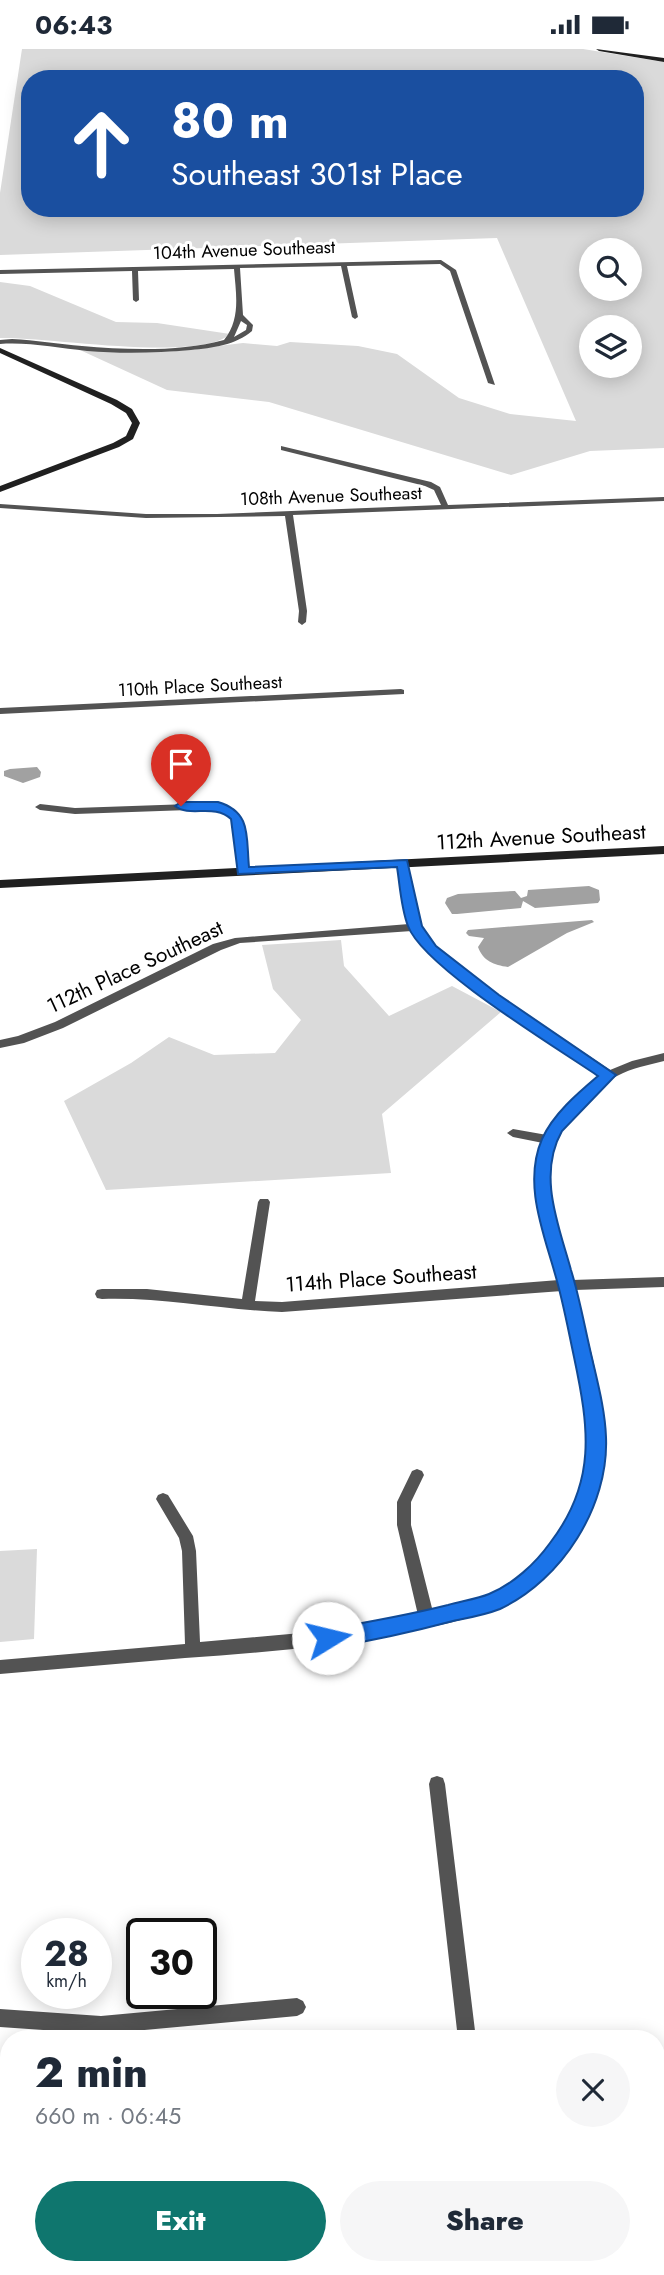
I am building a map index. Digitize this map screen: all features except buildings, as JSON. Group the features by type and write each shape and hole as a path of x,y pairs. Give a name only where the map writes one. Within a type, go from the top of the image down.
{"street":[{"path":"599,49 664,59"},
{"name":"104th Avenue Southeast","path":"0,272 441,262 453,270 492,383"},
{"path":"343,263 355,317"},
{"path":"226,342 236,332 241,317 237,266"},
{"path":"135,269 136,300"},
{"path":"0,342 27,341 115,350 178,348 226,342 247,334 250,325 241,317"},
{"path":"0,350 114,402 129,411 136,423 130,437 116,445 0,489"},
{"path":"284,448 428,484 437,489 446,508"},
{"name":"108th Avenue Southeast","path":"0,506 146,516 664,499"},
{"path":"289,513 303,611 302,622"},
{"name":"110th Place Southeast","path":"0,711 401,692"},
{"path":"40,807 75,811 208,805 230,811 237,818 243,871"},
{"name":"112th Avenue Southeast","path":"0,884 664,850"},
{"path":"403,863 415,927 423,941 448,965 608,1075"},
{"name":"112th Place Southeast","path":"0,1044 59,1025 217,947 239,940 415,927"},
{"path":"0,1667 306,1641 427,1620 493,1602 521,1586 549,1560 569,1534 585,1504 594,1471 597,1438 592,1398 567,1285 543,1196 543,1161 549,1140 570,1111 608,1075 664,1057"},
{"path":"513,1133 549,1140"},
{"path":"248,1306 264,1202"},
{"name":"114th Place Southeast","path":"102,1294 154,1294 248,1306 322,1305 567,1285 664,1282"},
{"path":"416,1475 404,1502 404,1525 427,1620"},
{"path":"163,1499 186,1536 194,1650"},
{"path":"437,1784 466,2030"},
{"path":"0,2018 101,2025 297,2007"}],"shaded area":[{"path":"22,49 583,49 664,62 664,448 590,451 511,475 269,402 167,390 80,350 169,352 243,343 277,346 290,342 358,346 397,354 459,398 510,414 576,421 497,238 0,255 0,193"},
{"path":"0,282 30,286 116,322 157,323 230,334 213,342 187,347 120,346 0,338"},
{"path":"37,767 41,772 40,777 23,783 4,776 4,771 10,769"},
{"path":"589,886 599,890 598,903 535,908 523,901 521,908 452,914 445,903 447,898 458,894 515,891 521,898 527,896 528,890"},
{"path":"592,920 594,922 567,933 508,967 486,959 478,947 484,938 466,933 468,930"},
{"path":"341,940 344,966 389,1016 452,986 501,1012 382,1114 391,1173 106,1190 64,1101 131,1063 169,1037 214,1055 275,1053 301,1020 273,989 262,945"},
{"path":"37,1549 34,1639 0,1642 0,1551"}],"route":[{"path":"181,806 218,806 230,811 237,818 243,871 403,863 415,927 423,941 448,965 608,1075 585,1095 556,1127 549,1140 541,1178 546,1210 567,1285 592,1398 597,1438 594,1471 585,1504 569,1534 549,1560 521,1586 493,1602 394,1628 328,1638"}]}
